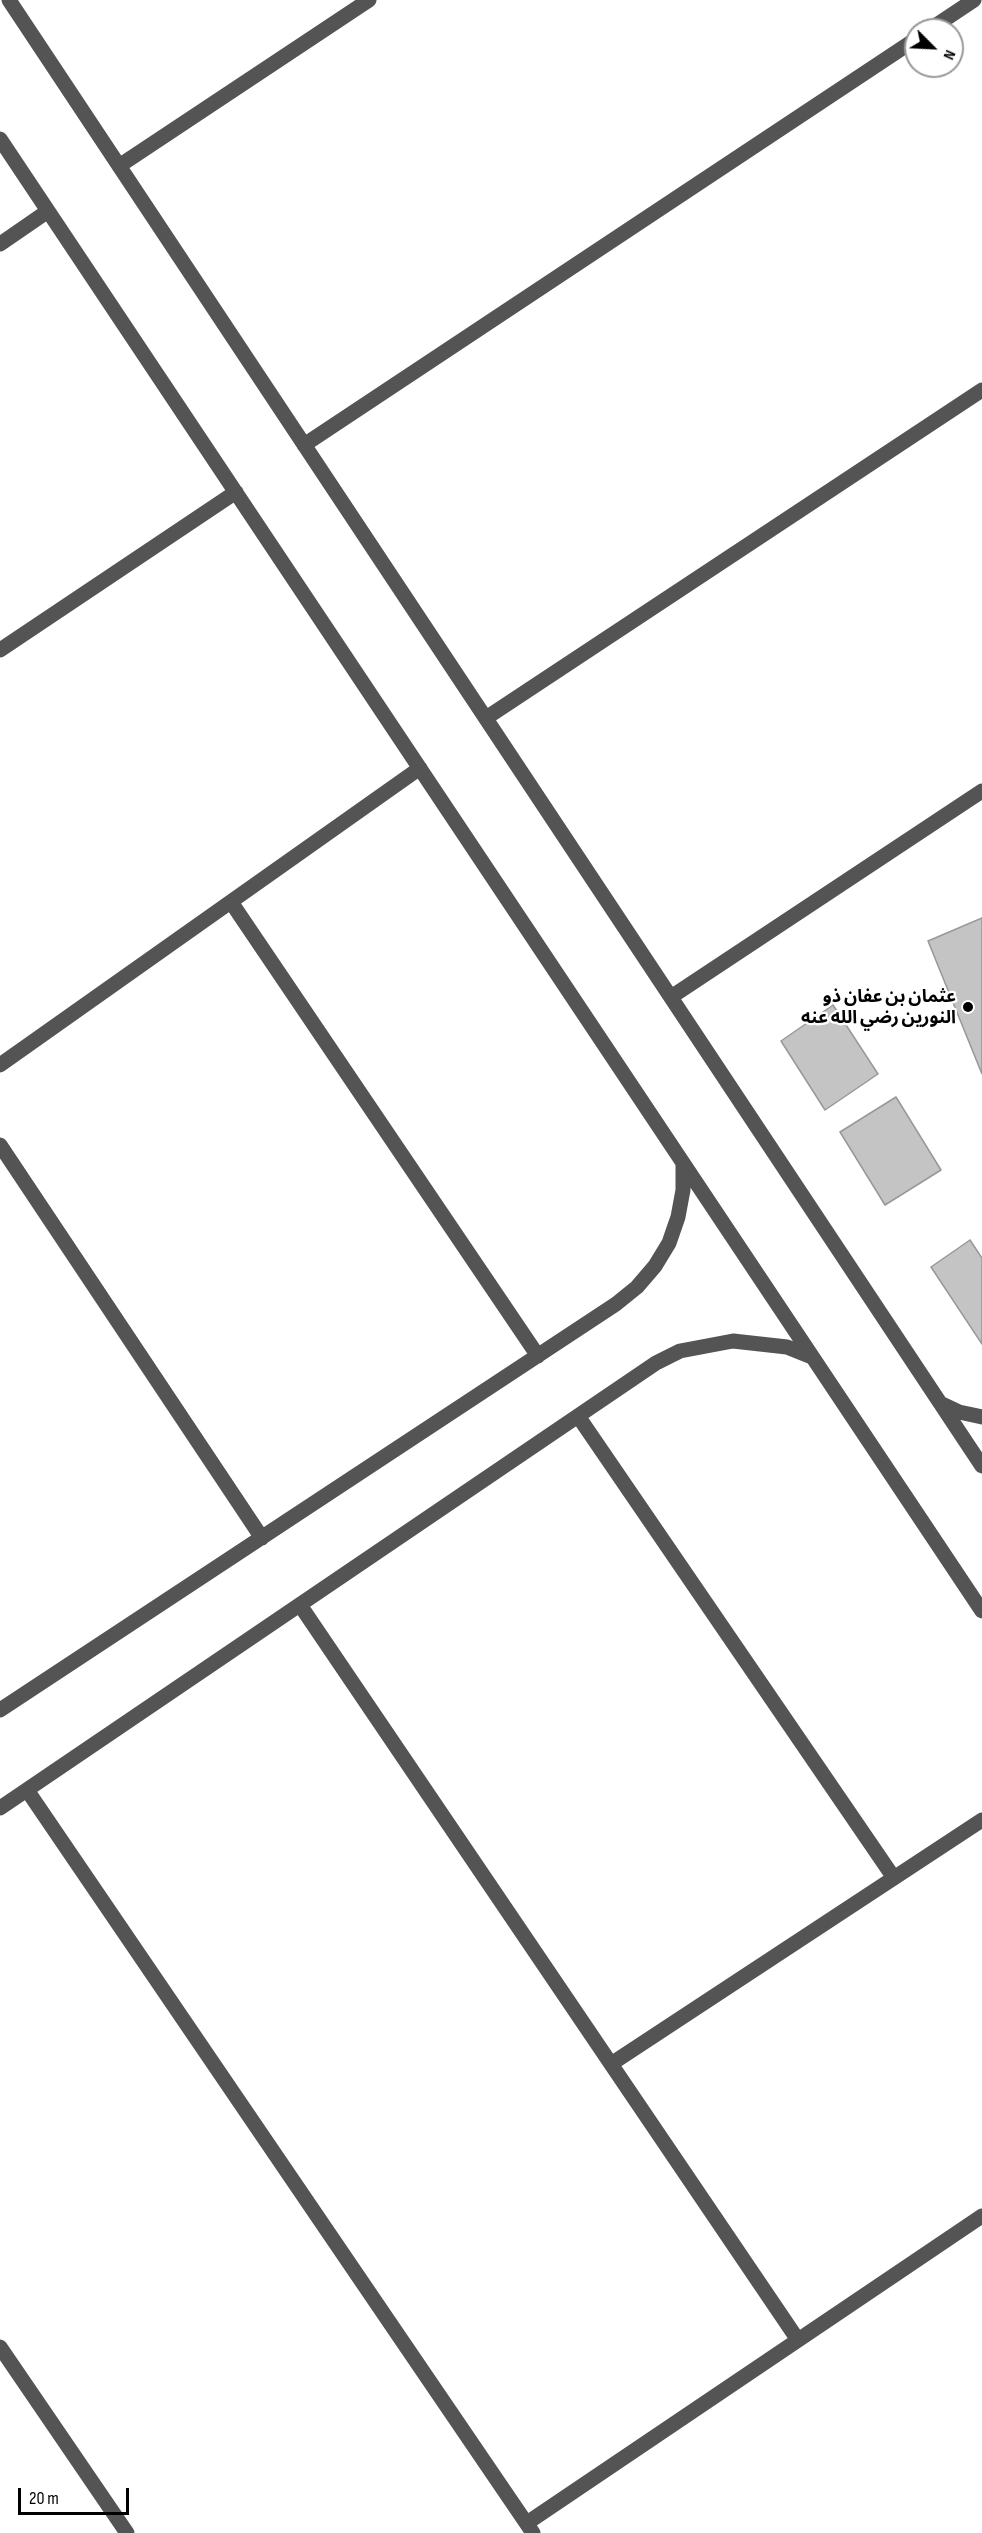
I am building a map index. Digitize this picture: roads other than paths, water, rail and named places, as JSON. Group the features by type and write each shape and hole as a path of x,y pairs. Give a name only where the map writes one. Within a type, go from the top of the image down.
{"street":[{"path":"9,0 982,1466"},
{"path":"119,166 369,0"},
{"path":"947,18 974,0"},
{"path":"304,445 904,47"},
{"path":"0,139 982,1611"},
{"path":"0,244 48,212"},
{"path":"486,718 982,390"},
{"path":"0,650 236,492"},
{"path":"0,1065 420,768"},
{"path":"671,997 982,791"},
{"path":"231,902 538,1356"},
{"path":"0,1145 262,1538"},
{"path":"0,1710 616,1305 637,1287 655,1266 669,1243 678,1217 683,1190 683,1163"},
{"path":"0,1808 656,1363 680,1351 706,1344 733,1341 760,1342 787,1347 812,1357"},
{"path":"940,1403 959,1412 982,1417"},
{"path":"578,1416 894,1878"},
{"path":"300,1605 798,2340"},
{"path":"27,1790 530,2528 798,2340 982,2216"},
{"path":"611,2064 982,1820"},
{"path":"0,2347 127,2533"}],"place":[{"name":"عثمان بن عفان ذو النورين رضي الله عنه","path":"968,1007"}]}
